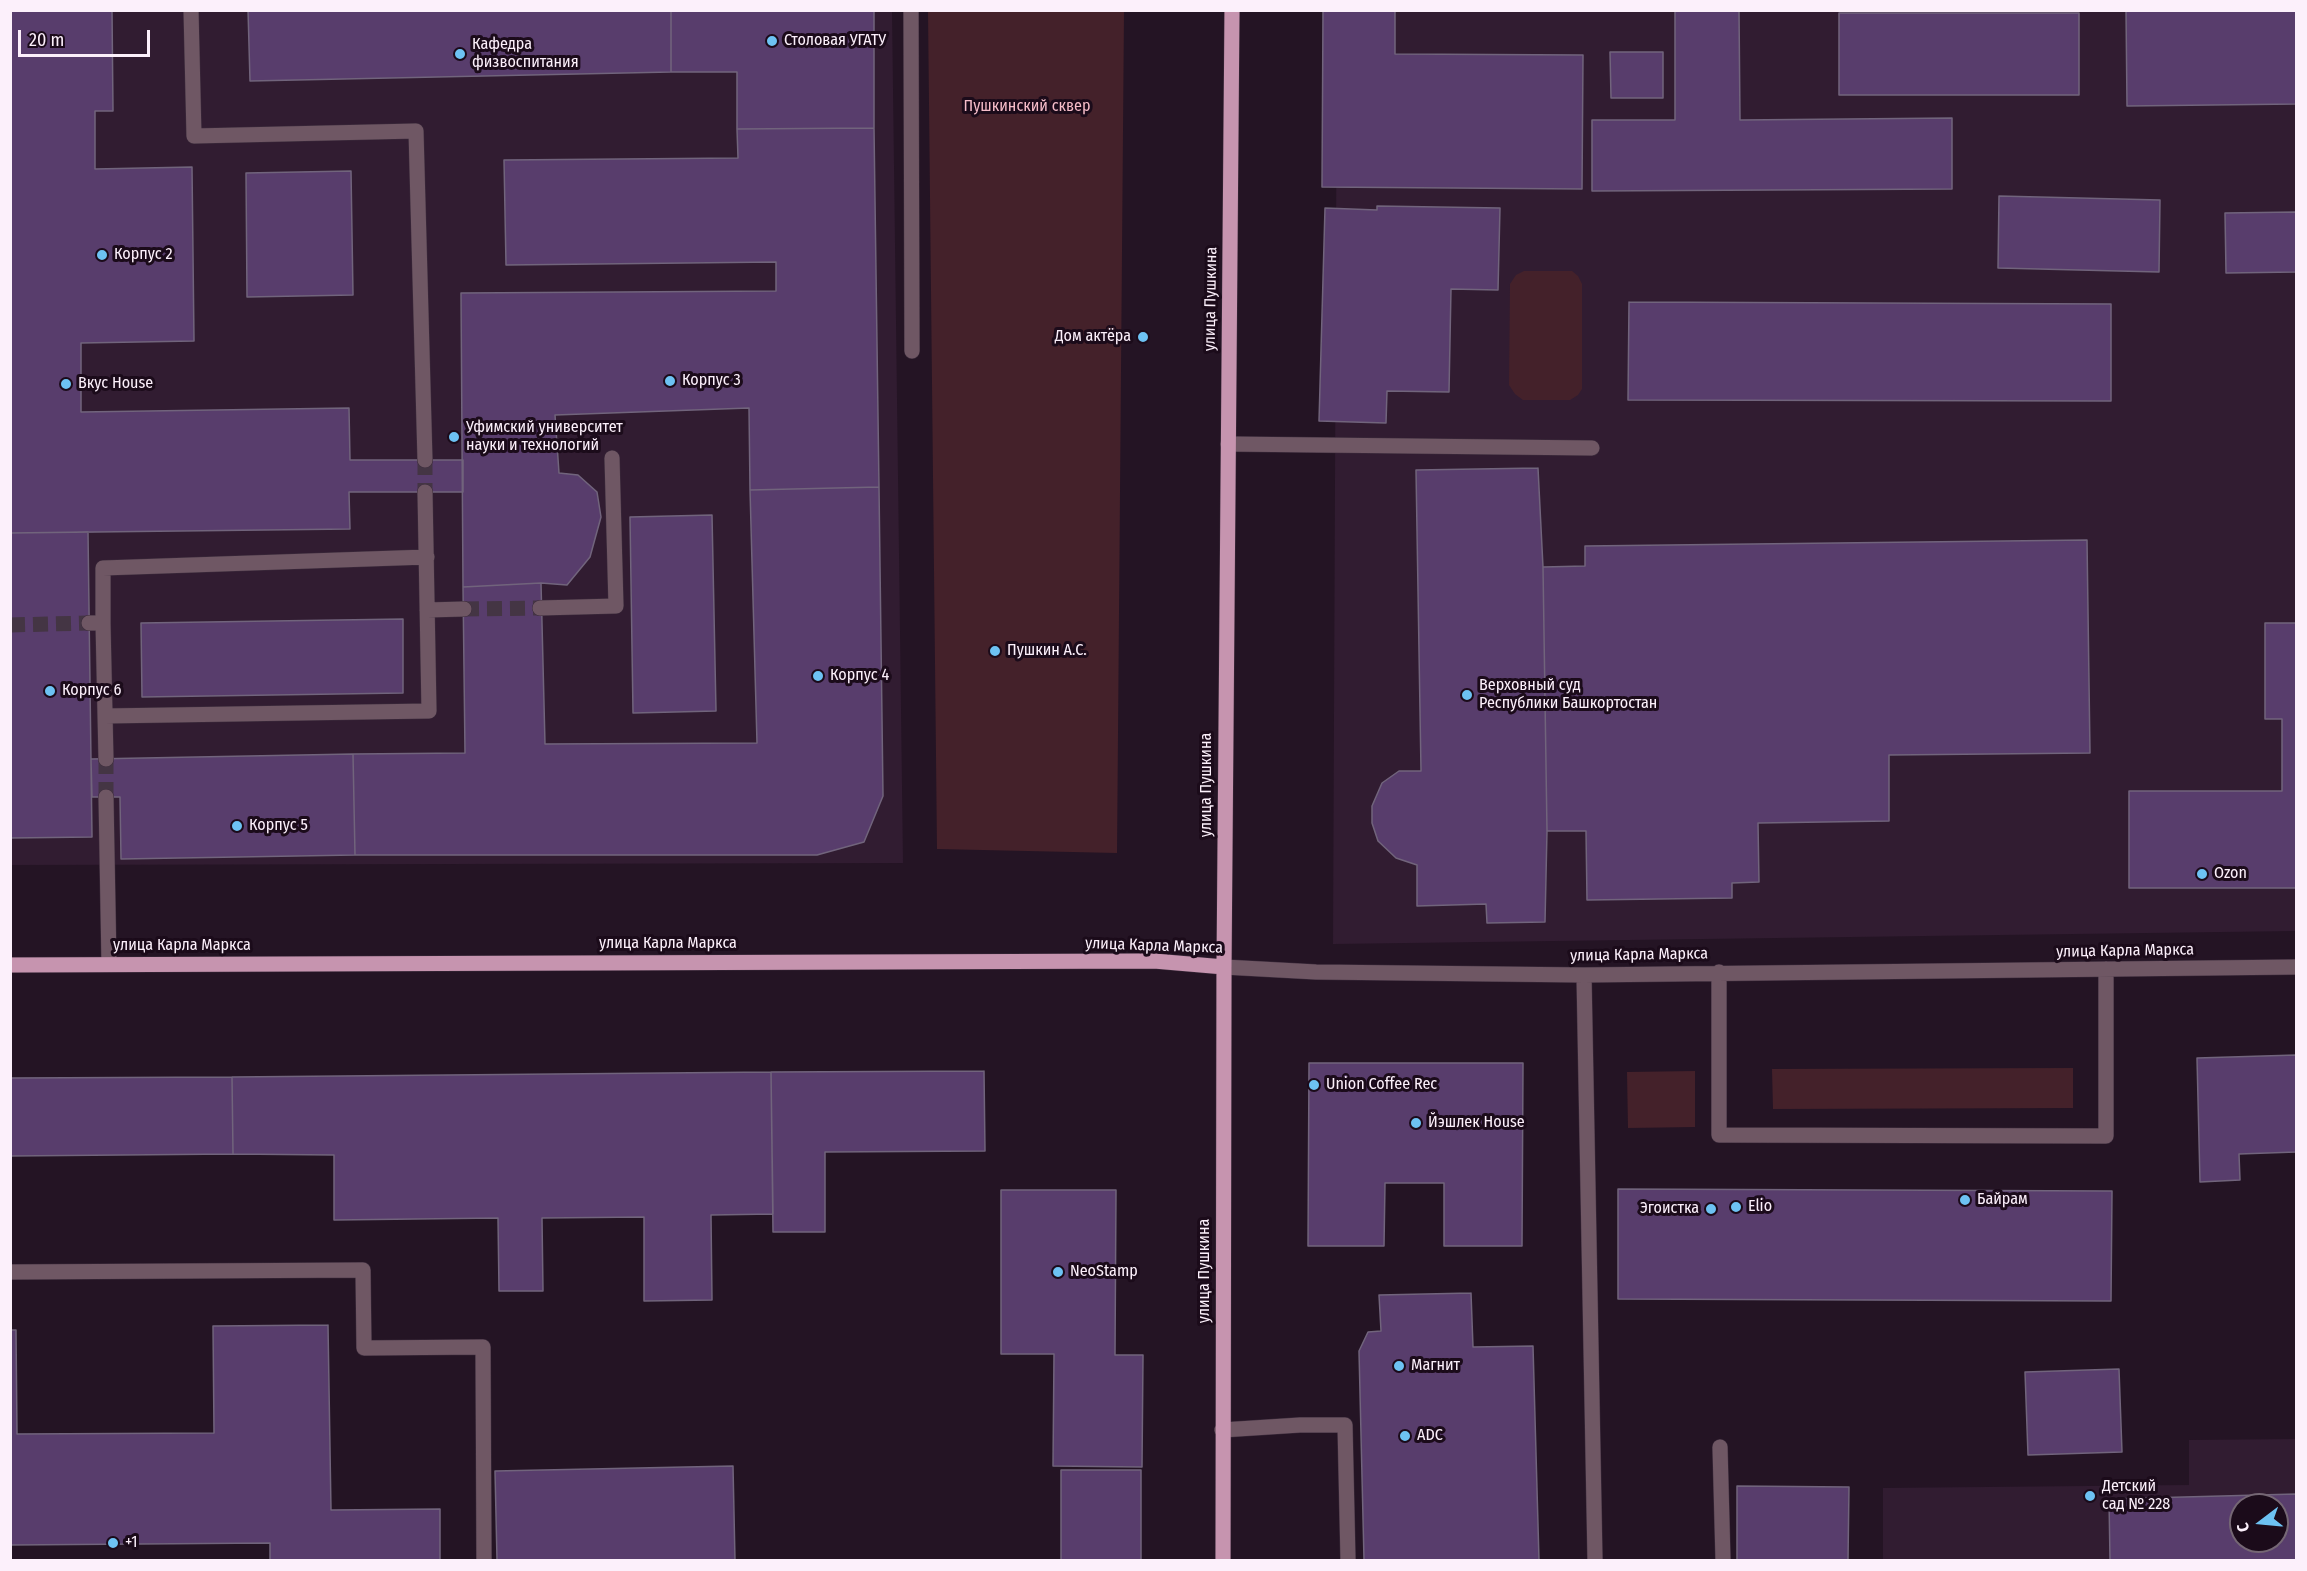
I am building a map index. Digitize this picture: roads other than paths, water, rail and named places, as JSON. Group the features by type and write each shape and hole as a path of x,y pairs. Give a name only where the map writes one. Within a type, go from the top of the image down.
{"main road":[{"name":"улица Пушкина","path":"1223,1560 1224,967 1232,10"},
{"name":"улица Карла Маркса","path":"10,966 1154,961 1224,967"}],"street":[{"path":"191,10 194,136 416,131 425,460"},
{"path":"911,10 912,351"},
{"path":"1228,444 1592,448"},
{"path":"540,608 616,606 612,458"},
{"path":"105,716 429,711 425,492"},
{"path":"106,759 105,716 96,623 103,568 427,557"},
{"path":"427,610 464,609"},
{"path":"106,797 109,964"},
{"name":"улица Карла Маркса","path":"1224,967 1316,972 1584,975 2296,967"},
{"path":"1719,972 1719,1135 2106,1136 2106,969"},
{"path":"1584,975 1595,1560"},
{"path":"10,1272 363,1270 364,1348 483,1347 484,1560"},
{"path":"1222,1430 1345,1425 1348,1560"},
{"path":"1720,1447 1723,1560"}],"tunnel":[{"path":"425,460 425,492"},
{"path":"464,609 540,608"},
{"path":"10,625 89,623"},
{"path":"106,759 106,797"}],"place":[{"name":"Столовая УГАТУ","path":"772,41"},
{"name":"Кафедра физвоспитания","path":"460,54"},
{"name":"Корпус 2","path":"102,255"},
{"name":"Дом актёра","path":"1143,337"},
{"name":"Корпус 3","path":"670,381"},
{"name":"Вкус House","path":"66,384"},
{"name":"Уфимский университет науки и технологий","path":"454,437"},
{"name":"Пушкин А.С.","path":"995,651"},
{"name":"Корпус 4","path":"818,676"},
{"name":"Корпус 6","path":"50,691"},
{"name":"Верховный суд Республики Башкортостан","path":"1467,695"},
{"name":"Корпус 5","path":"237,826"},
{"name":"Ozon","path":"2202,874"},
{"name":"Union Coffee Rec","path":"1314,1085"},
{"name":"Йэшлек House","path":"1416,1123"},
{"name":"Байрам","path":"1965,1200"},
{"name":"Elio","path":"1736,1207"},
{"name":"Эгоистка","path":"1711,1209"},
{"name":"NeoStamp","path":"1058,1272"},
{"name":"Магнит","path":"1399,1366"},
{"name":"ADC","path":"1405,1436"},
{"name":"Детский сад № 228","path":"2090,1496"},
{"name":"+1","path":"113,1543"}],"park label":[{"name":"Пушкинский сквер","path":"1027,107"}]}
